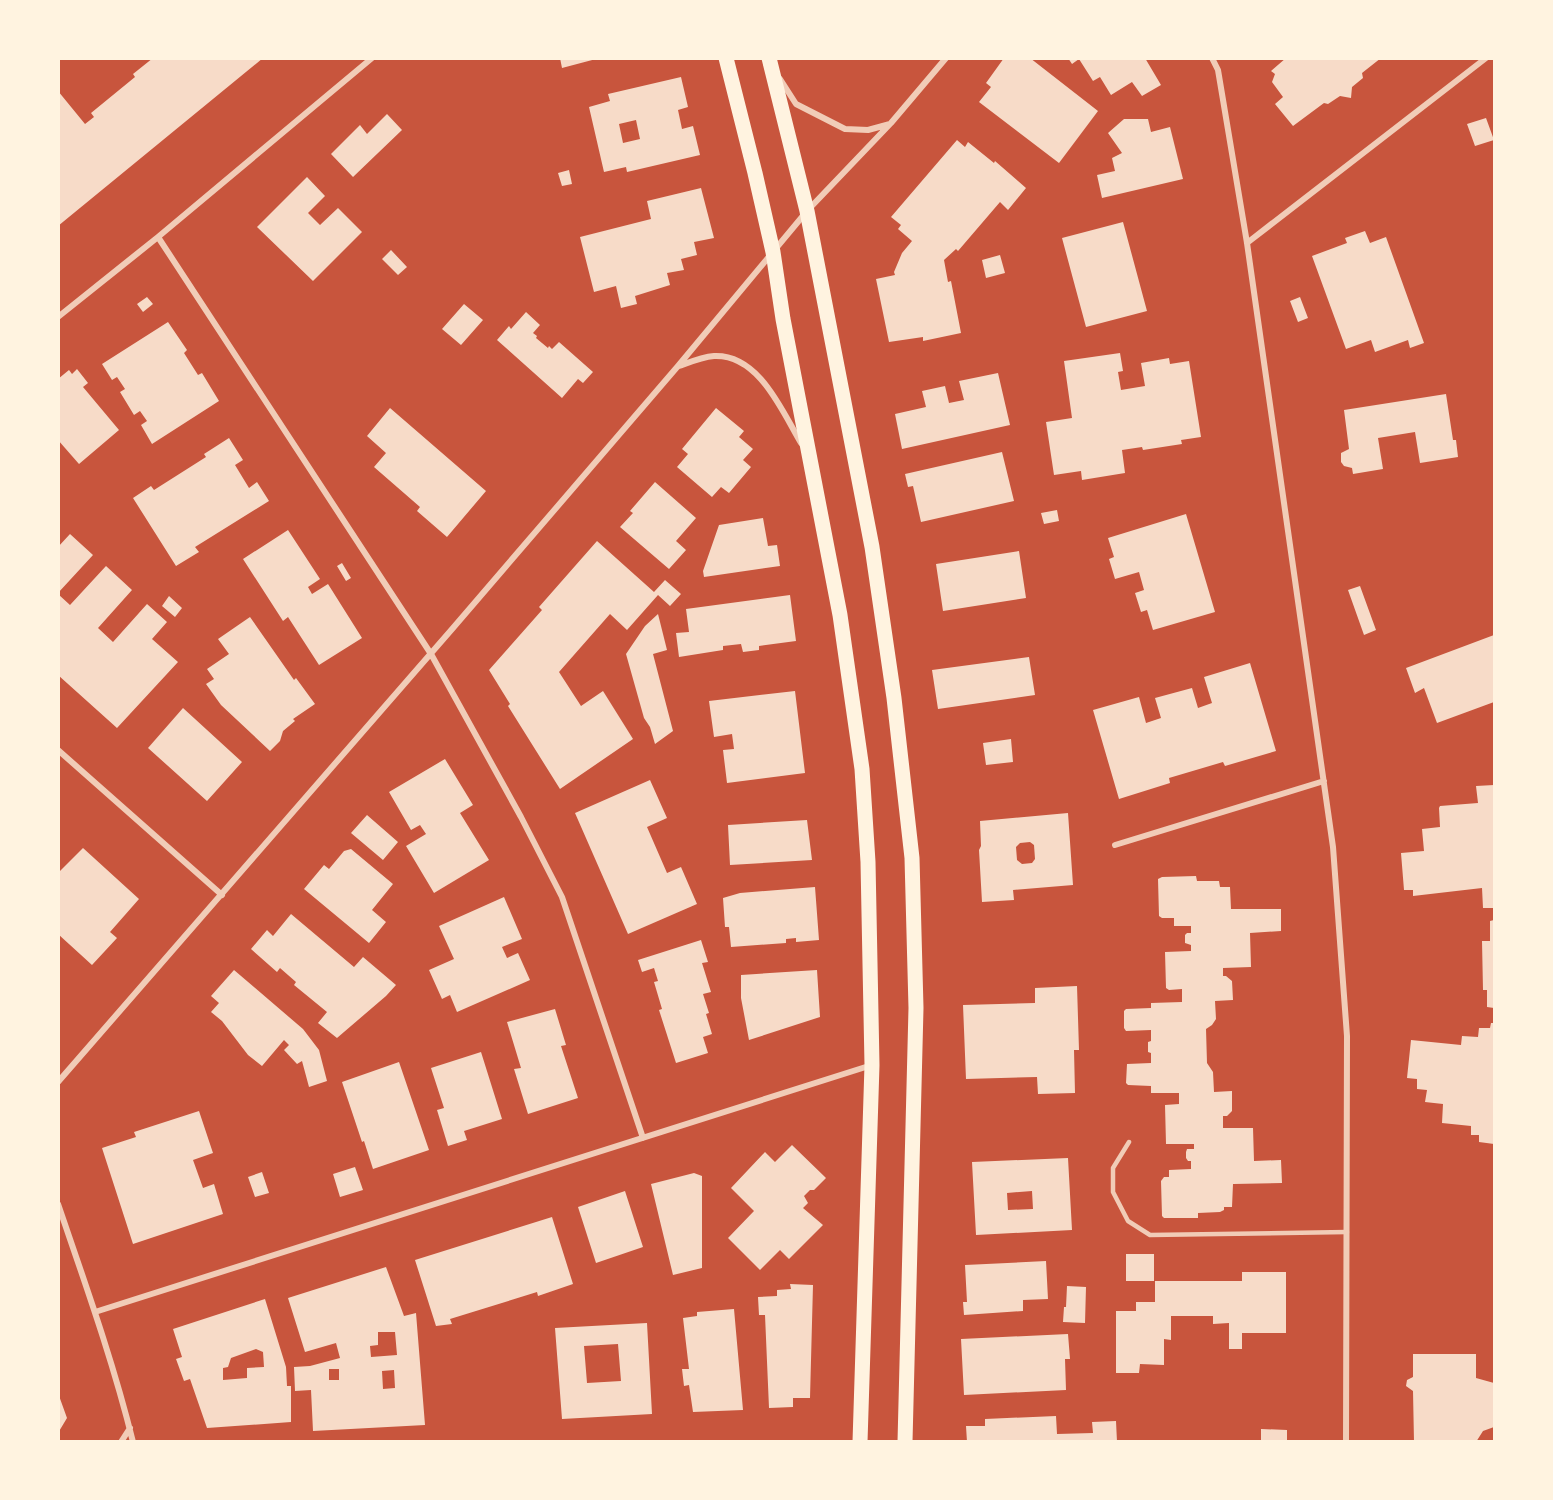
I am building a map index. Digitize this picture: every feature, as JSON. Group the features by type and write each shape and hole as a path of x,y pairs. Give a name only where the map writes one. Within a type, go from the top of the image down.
{"main road":[{"path":"726,58 773,252 783,319 812,460 840,615 862,769 868,862 872,1065 860,1442"},
{"path":"770,63 807,211 872,547 894,698 912,858 916,1008 905,1442"}],"street":[{"path":"58,317 158,237 372,58"},
{"path":"58,1082 431,654 678,366 807,211 891,123 946,58"},
{"path":"1212,58 1218,70 1247,243 1334,847 1347,1036 1346,1442"},
{"path":"1247,243 1486,58"},
{"path":"770,63 796,104 827,121 845,129 868,130 891,123"},
{"path":"158,237 431,654 521,817 562,897 643,1138"},
{"path":"678,366 714,356 741,361 756,373 776,399 812,460"},
{"path":"58,750 222,895"},
{"path":"1115,845 1324,781"},
{"path":"95,1312 872,1065"},
{"path":"58,1204 95,1312 133,1442"},
{"path":"121,1442 130,1428"}],"lane":[{"path":"1129,1142 1113,1167 1113,1191 1128,1221 1150,1235 1347,1232"}],"building":[{"path":"153,58 263,58 58,226 58,91 85,124 94,117 91,113 135,77 133,74"},
{"path":"560,58 596,58 596,59 562,68"},
{"path":"1004,58 1030,58 1098,111 1059,163 979,102 991,87 986,83"},
{"path":"1068,58 1145,58 1161,85 1142,96 1132,82 1111,95 1100,77 1093,81 1079,59 1072,64"},
{"path":"1286,58 1381,58 1362,73 1363,78 1352,87 1351,98 1340,96 1328,104 1324,103 1293,126 1275,104 1283,97 1272,82 1275,74 1271,71"},
{"path":"681,77 688,107 678,110 682,129 693,126 700,155 627,172 626,167 604,172 589,107 610,101 608,94","holes":["636,120 640,139 623,143 619,124"]},
{"path":"387,114 402,130 353,177 331,154 360,125 367,134"},
{"path":"1486,118 1494,140 1475,146 1467,124"},
{"path":"1124,119 1148,119 1151,132 1170,127 1183,179 1102,198 1097,175 1115,171 1112,158 1122,153 1108,133"},
{"path":"957,140 965,147 968,142 994,163 995,161 1026,188 1008,210 1000,202 958,251 956,249 944,260 948,282 951,281 961,333 923,341 923,337 889,342 876,279 895,275 894,272 902,253 912,241 898,229 901,225 891,217"},
{"path":"569,170 572,184 562,186 558,173"},
{"path":"307,177 325,196 308,213 320,225 338,208 362,232 313,281 257,227"},
{"path":"701,188 714,238 694,242 697,255 681,259 684,270 667,273 670,285 635,296 637,304 621,308 616,286 594,292 580,237 651,219 647,201"},
{"path":"1123,222 1147,311 1086,327 1062,238"},
{"path":"1365,231 1370,243 1386,237 1424,343 1410,348 1408,340 1375,352 1371,340 1346,349 1312,256 1347,243 1345,238"},
{"path":"391,250 407,267 398,275 382,259"},
{"path":"1000,255 1005,273 986,278 982,260"},
{"path":"147,297 153,304 143,312 137,304"},
{"path":"1300,297 1308,318 1298,322 1290,301"},
{"path":"464,304 483,320 461,345 442,329"},
{"path":"526,312 540,325 533,333 537,336 536,338 552,349 559,342 593,372 583,383 578,379 562,398 497,340 509,326 511,329"},
{"path":"168,322 187,350 184,353 198,375 202,373 219,401 152,444 141,425 147,421 140,411 134,415 120,392 125,389 117,377 112,380 102,364"},
{"path":"1120,353 1123,371 1118,372 1121,390 1145,386 1141,363 1169,358 1170,364 1189,361 1201,437 1181,440 1182,444 1143,450 1142,447 1122,450 1125,473 1082,480 1081,471 1054,475 1046,422 1072,418 1064,361"},
{"path":"77,369 88,383 83,387 119,430 79,464 58,440 58,379 69,370 72,374"},
{"path":"998,373 1010,425 902,449 895,414 926,407 922,391 945,386 949,403 964,400 959,381"},
{"path":"1446,394 1458,457 1420,463 1415,432 1378,438 1383,469 1353,474 1352,468 1344,466 1341,462 1341,453 1349,449 1344,410"},
{"path":"390,408 486,491 447,537 417,511 420,507 374,467 386,453 367,436"},
{"path":"716,408 744,431 739,437 753,449 743,460 751,467 729,493 721,487 712,497 677,467 688,454 682,449"},
{"path":"229,438 243,460 235,465 249,488 257,482 269,501 195,547 199,552 176,566 133,498 151,486 154,490 206,457 204,454"},
{"path":"1002,452 1014,501 921,522 913,486 908,487 905,474"},
{"path":"655,482 696,518 676,541 686,550 669,569 620,527 633,513 630,511"},
{"path":"1057,510 1059,521 1044,524 1041,513"},
{"path":"1186,514 1215,612 1153,630 1147,610 1141,612 1135,593 1144,590 1139,572 1115,579 1109,559 1114,557 1108,538"},
{"path":"763,518 768,546 777,545 780,566 704,577 703,571 719,525"},
{"path":"288,530 320,579 308,587 312,594 328,584 362,638 319,665 288,617 283,621 243,559"},
{"path":"70,534 93,555 58,593 58,547"},
{"path":"597,541 654,592 665,580 681,594 670,606 658,595 627,630 610,614 559,672 581,706 603,691 633,739 560,789 508,706 510,704 489,670 542,610 539,607"},
{"path":"1019,551 1026,598 943,611 936,564"},
{"path":"342,563 351,578 346,581 337,566"},
{"path":"106,566 132,590 98,628 113,642 147,604 167,622 152,639 178,662 117,728 58,675 58,594 70,605"},
{"path":"1360,586 1376,630 1364,635 1348,590"},
{"path":"790,595 796,641 759,646 759,650 743,652 741,644 723,646 723,650 679,657 676,633 689,632 686,609"},
{"path":"169,596 182,608 175,617 162,606"},
{"path":"658,614 667,650 653,654 673,731 655,744 650,727 644,718 626,654 645,626"},
{"path":"250,617 294,680 296,678 315,704 293,719 295,721 283,731 280,741 270,751 221,705 206,684 214,679 207,669 229,654 218,639"},
{"path":"1494,635 1494,702 1437,723 1424,688 1415,693 1406,668"},
{"path":"1029,657 1035,695 938,709 932,670"},
{"path":"1250,663 1276,751 1225,766 1223,762 1169,778 1170,783 1119,799 1093,710 1139,697 1146,723 1161,718 1155,698 1192,688 1198,708 1212,703 1204,677"},
{"path":"795,691 805,773 727,783 723,750 734,749 732,734 714,737 709,701"},
{"path":"183,708 242,762 207,801 148,748"},
{"path":"1011,739 1013,762 986,765 983,743"},
{"path":"445,759 473,805 460,813 489,860 434,893 406,846 426,834 420,825 411,830 389,792"},
{"path":"650,780 667,818 647,827 667,873 681,867 697,904 628,934 575,813"},
{"path":"1494,785 1494,908 1483,908 1482,888 1413,896 1413,890 1404,890 1401,853 1424,851 1422,829 1440,827 1440,806 1478,803 1476,786"},
{"path":"1068,813 1073,885 1013,890 1014,900 982,902 980,821","holes":["1030,842 1034,845 1035,859 1032,863 1022,864 1017,860 1016,847 1020,843"]},
{"path":"367,815 398,842 383,860 351,833"},
{"path":"807,820 812,860 730,865 728,825"},
{"path":"83,848 139,899 110,932 117,938 92,965 58,934 58,873"},
{"path":"351,849 393,884 372,910 386,922 369,943 304,889 324,865 329,869 344,851"},
{"path":"1196,876 1197,881 1219,881 1220,887 1230,887 1231,909 1281,909 1281,931 1250,933 1251,967 1223,968 1223,976 1232,981 1233,1000 1215,1001 1216,1019 1206,1029 1207,1063 1213,1072 1214,1092 1232,1091 1232,1111 1227,1116 1223,1116 1223,1128 1253,1128 1254,1161 1281,1160 1282,1183 1233,1184 1232,1207 1224,1207 1224,1210 1220,1212 1198,1213 1198,1218 1164,1218 1162,1216 1161,1181 1164,1177 1169,1177 1169,1170 1191,1169 1191,1161 1186,1158 1186,1152 1187,1149 1194,1149 1194,1144 1166,1144 1165,1105 1179,1104 1179,1093 1151,1093 1151,1086 1126,1083 1127,1064 1151,1063 1148,1042 1151,1041 1151,1030 1126,1031 1124,1011 1151,1008 1151,1003 1182,1002 1182,989 1169,990 1166,988 1165,952 1191,951 1191,945 1185,943 1185,935 1191,933 1191,926 1174,926 1174,918 1159,916 1158,879"},
{"path":"815,887 819,940 796,942 796,938 786,939 786,943 731,947 729,927 725,927 723,898 740,893"},
{"path":"504,897 522,939 502,947 507,958 518,953 530,980 457,1012 450,995 442,999 429,970 454,959 439,926"},
{"path":"291,914 354,967 363,957 396,985 337,1038 318,1023 327,1012 294,985 296,982 280,968 277,972 251,949 267,930 273,936"},
{"path":"1494,920 1494,1008 1487,1007 1487,990 1483,990 1482,941 1490,941 1490,921"},
{"path":"701,940 708,962 702,963 711,992 703,994 712,1034 703,1037 708,1053 676,1063 659,1010 662,1009 654,982 658,981 654,968 642,972 638,960"},
{"path":"234,970 303,1029 319,1050 327,1081 309,1087 302,1061 297,1064 284,1050 289,1045 284,1040 262,1066 248,1055 222,1021 211,1012 219,1003 211,996"},
{"path":"817,970 820,1017 749,1040 741,998 741,975"},
{"path":"1077,986 1079,1050 1074,1050 1075,1093 1038,1094 1037,1077 966,1079 963,1005 1035,1003 1035,988"},
{"path":"555,1009 566,1045 561,1046 578,1098 528,1114 514,1069 521,1068 507,1022"},
{"path":"1491,1023 1494,1023 1494,1144 1479,1142 1479,1135 1471,1135 1471,1126 1442,1123 1443,1104 1425,1102 1427,1090 1417,1089 1417,1079 1407,1078 1411,1040 1461,1045 1462,1036 1478,1037 1479,1028 1490,1028"},
{"path":"481,1052 502,1119 464,1131 467,1140 448,1146 437,1110 444,1108 431,1068"},
{"path":"399,1062 429,1150 373,1169 342,1082"},
{"path":"199,1111 213,1153 193,1160 203,1188 214,1184 223,1214 133,1244 102,1148 136,1137 134,1132"},
{"path":"792,1145 826,1178 804,1196 808,1203 803,1208 823,1225 789,1259 780,1250 760,1270 728,1238 754,1211 731,1188 765,1152 775,1162"},
{"path":"1068,1158 1072,1230 976,1235 972,1162","holes":["1032,1191 1033,1209 1008,1210 1007,1193"]},
{"path":"355,1167 363,1190 340,1197 333,1174"},
{"path":"262,1172 269,1193 255,1197 248,1177"},
{"path":"694,1173 702,1176 702,1268 673,1275 651,1184"},
{"path":"625,1191 643,1247 596,1263 578,1207"},
{"path":"552,1217 573,1284 538,1296 537,1292 450,1319 452,1324 436,1326 415,1260"},
{"path":"1126,1254 1154,1254 1154,1281 1126,1281"},
{"path":"1046,1261 1048,1299 1023,1300 1023,1311 964,1315 963,1302 967,1302 965,1265"},
{"path":"386,1267 404,1316 416,1313 425,1425 313,1431 311,1390 295,1391 294,1367 310,1366 340,1358 336,1343 305,1352 288,1298","holes":["378,1332 395,1332 397,1355 371,1357 370,1346 378,1345","329,1369 339,1369 339,1380 329,1380","394,1370 395,1388 383,1389 382,1371"]},
{"path":"1242,1272 1286,1272 1286,1333 1242,1333 1242,1349 1229,1349 1229,1323 1213,1324 1213,1316 1171,1316 1171,1340 1164,1339 1164,1365 1140,1364 1139,1373 1116,1373 1116,1311 1136,1311 1136,1302 1155,1302 1155,1281 1242,1281"},
{"path":"790,1284 813,1285 810,1398 793,1398 793,1407 769,1408 765,1315 759,1315 758,1297 777,1296 777,1290 791,1289"},
{"path":"1067,1286 1086,1287 1085,1323 1063,1322"},
{"path":"265,1299 286,1367 287,1386 291,1386 291,1422 207,1428 190,1379 184,1381 176,1359 182,1357 173,1329","holes":["256,1349 263,1352 264,1367 247,1368 247,1378 223,1380 223,1368 228,1367 231,1358"]},
{"path":"734,1309 743,1410 693,1412 689,1385 684,1386 682,1369 689,1369 683,1318 697,1316 697,1312"},
{"path":"647,1323 652,1414 562,1419 555,1328","holes":["618,1344 621,1381 587,1383 584,1346"]},
{"path":"1068,1334 1070,1359 1065,1359 1066,1390 964,1395 961,1339"},
{"path":"1413,1354 1476,1354 1476,1378 1494,1383 1494,1427 1483,1431 1476,1442 1414,1442 1413,1391 1406,1386 1407,1380 1413,1377"},
{"path":"58,1393 67,1418 58,1433"},
{"path":"1056,1416 1057,1434 1093,1433 1092,1422 1116,1421 1117,1442 967,1442 966,1426 985,1426 985,1419"},
{"path":"1261,1429 1287,1430 1287,1442 1261,1442"}]}
